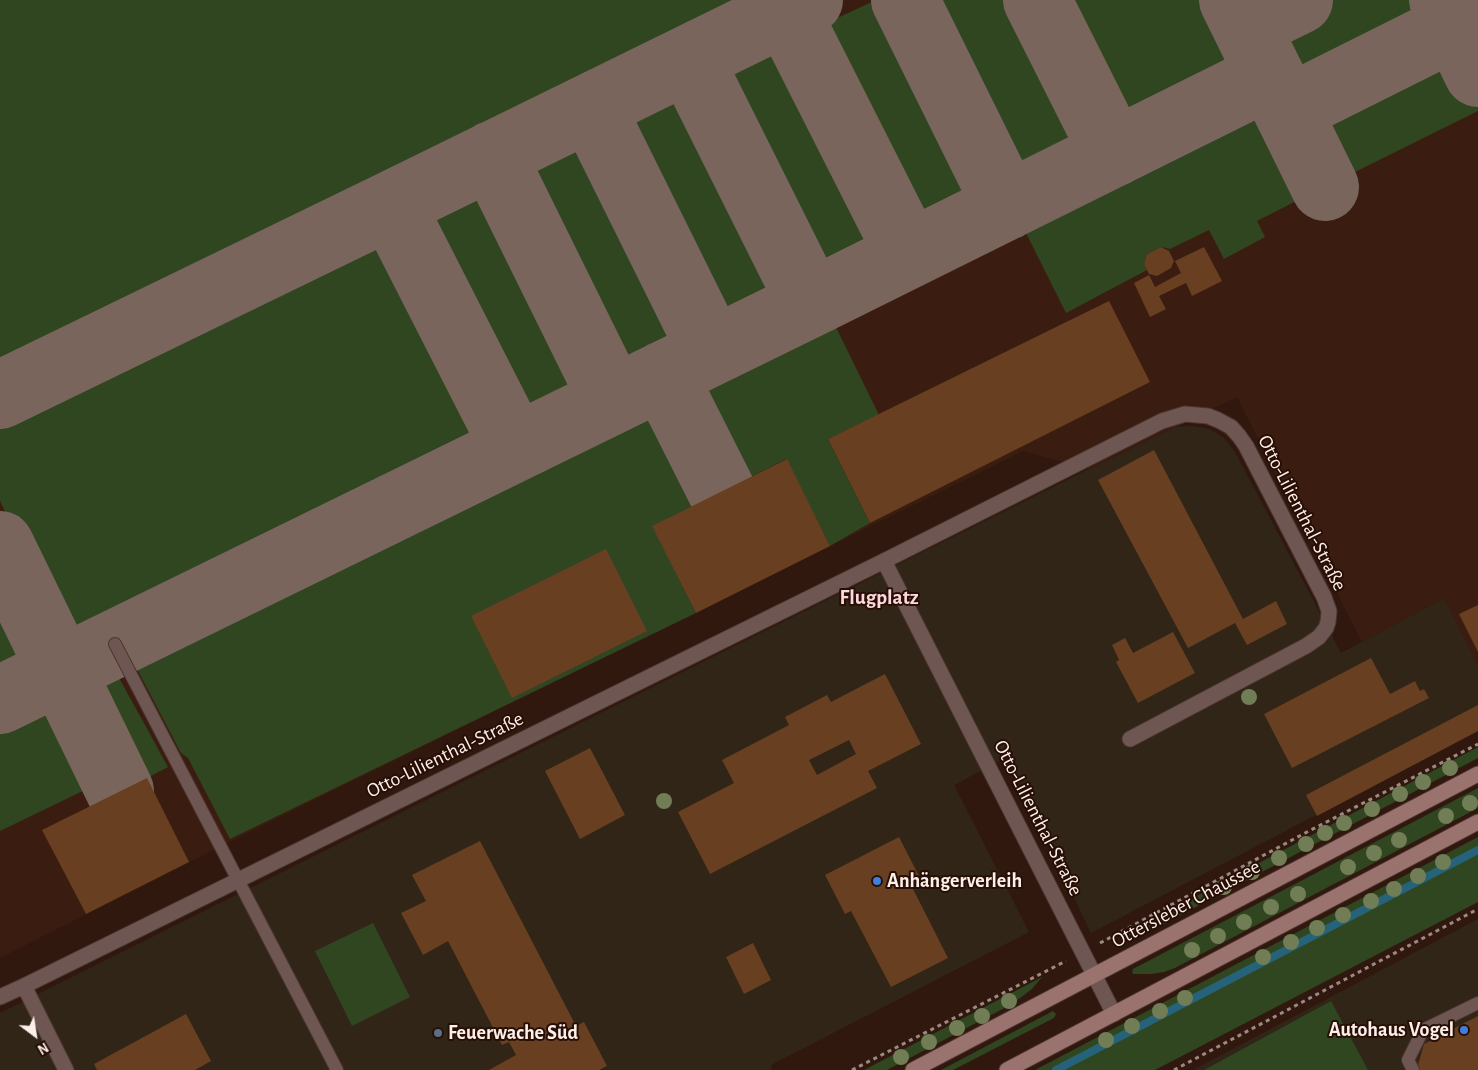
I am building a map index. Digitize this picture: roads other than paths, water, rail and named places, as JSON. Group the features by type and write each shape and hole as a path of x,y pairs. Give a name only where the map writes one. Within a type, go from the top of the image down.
{"main road":[{"name":"Ottersleber Chaussee","path":"913,1070 1478,774"},
{"path":"1007,1070 1478,822"}],"street":[{"name":"Otto-Lilienthal-Straße","path":"0,997 884,561 1171,417 1196,414 1214,418 1227,424 1246,446 1324,597 1328,611 1327,625 1319,637 1306,646 1130,740"},
{"name":"Otto-Lilienthal-Straße","path":"884,561 1114,1014"},
{"path":"24,986 66,1070"}],"lane":[{"path":"115,644 337,1070"},
{"path":"1413,1070 1408,1060 1423,1030 1478,1003"}],"waterway":[{"path":"1056,1070 1478,850"}],"place":[{"name":"Anhängerverleih","path":"877,881"},
{"name":"Autohaus Vogel","path":"1464,1030"},
{"name":"Feuerwache Süd","path":"438,1033"}],"district":[{"name":"Flugplatz","path":"879,598"}]}
